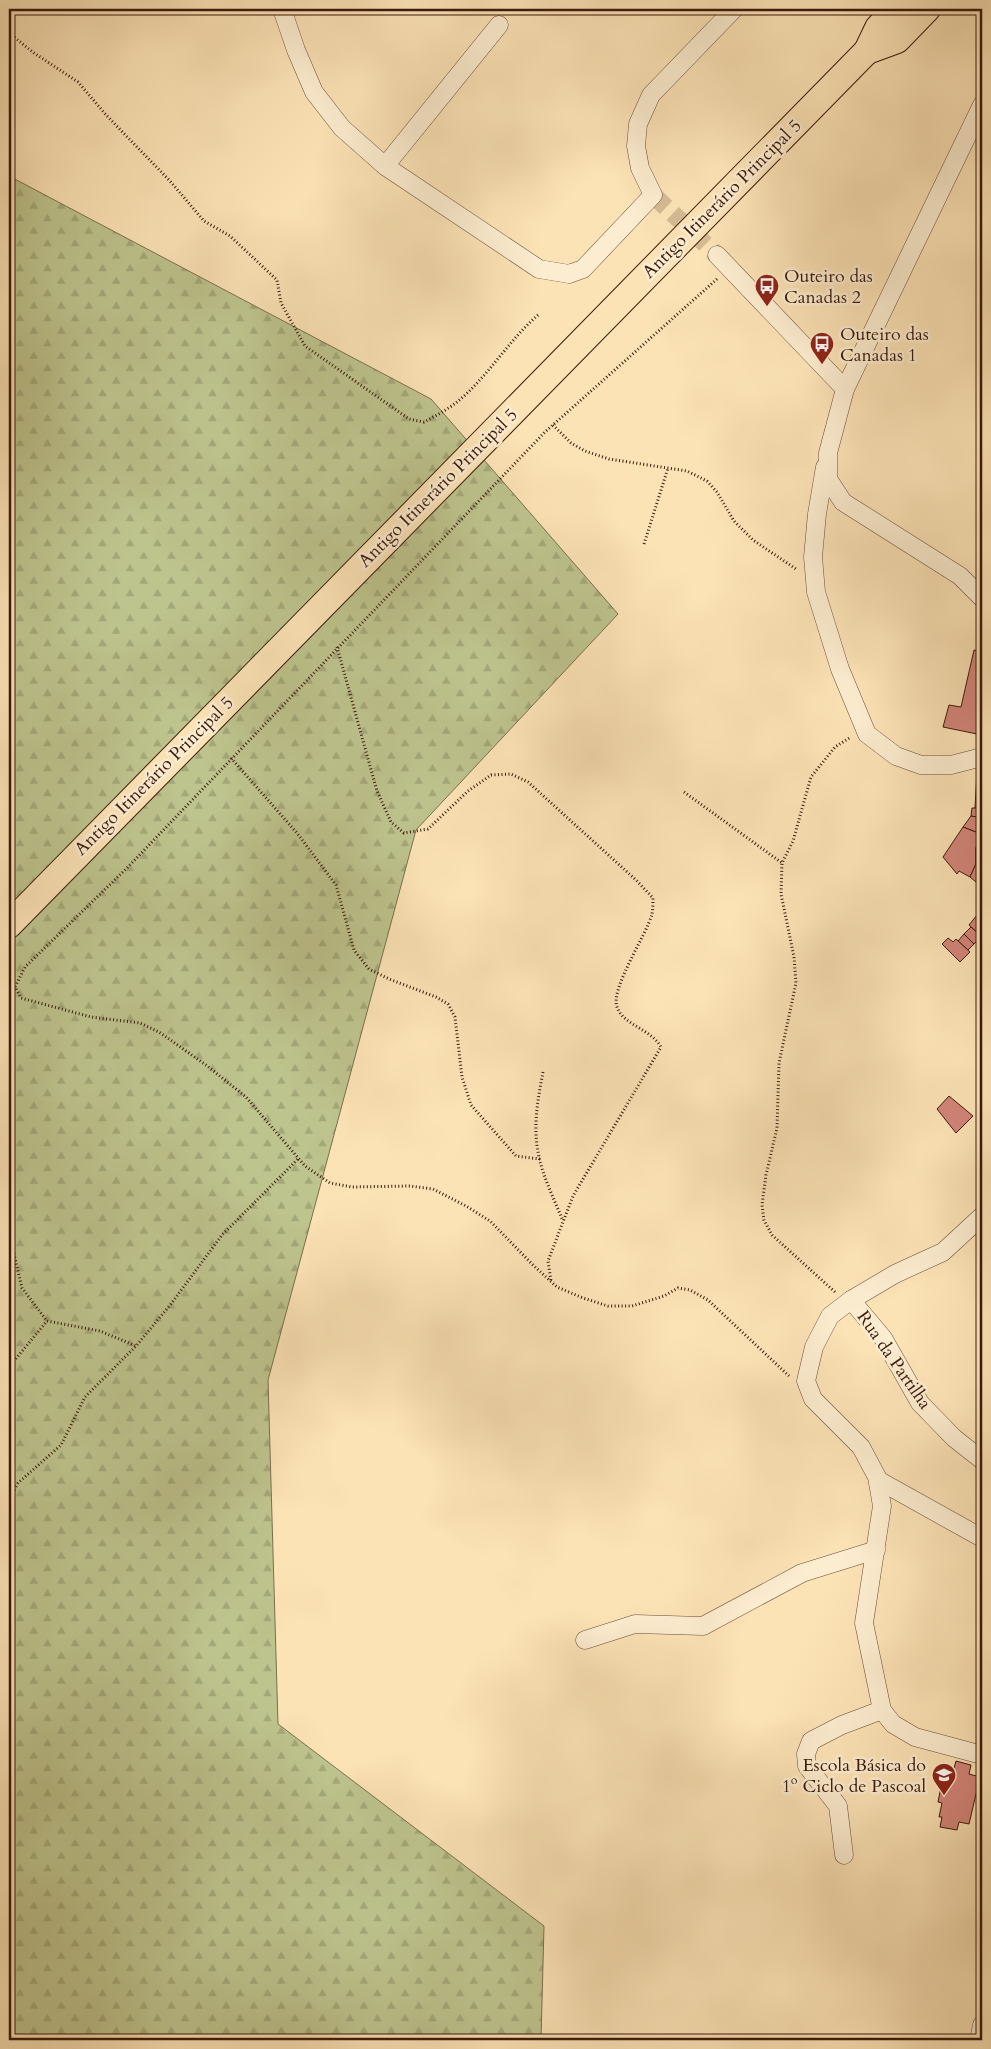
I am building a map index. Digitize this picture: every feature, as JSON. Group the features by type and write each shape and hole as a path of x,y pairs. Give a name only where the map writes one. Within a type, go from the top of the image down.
{"highway":[{"name":"Antigo Itinerário Principal 5","path":"9,925 867,51 878,28 896,9"},
{"name":"Antigo Itinerário Principal 5","path":"867,51 897,40 927,9"},
{"path":"897,40 939,9"}],"street":[{"path":"282,9 296,50 314,92 342,128 386,166 540,269 569,274 583,269 654,195 640,168 636,146 638,124 651,96 734,9"},
{"path":"386,166 499,24"},
{"path":"980,115 845,389 828,453 817,514 813,557 816,592 840,669 867,734 896,756 920,765 951,765 982,757"},
{"path":"723,261 845,389"},
{"path":"828,453 828,479 843,502 960,576 982,598"},
{"path":"982,1216 943,1252 895,1274 851,1300 830,1316 814,1347 806,1381 813,1399 862,1447 878,1480 882,1506 864,1623 882,1710 893,1724 915,1737 982,1755"},
{"name":"Rua da Partilha","path":"851,1300 883,1338 920,1403 954,1438 982,1460"},
{"path":"878,1480 982,1538"},
{"path":"584,1640 635,1624 703,1626 802,1573 876,1550"},
{"path":"844,1855 838,1806 807,1766 806,1754 811,1741 842,1725 882,1710"},
{"path":"979,2040 982,2025"}],"path":[{"path":"9,33 34,54 78,82 107,116 170,181 204,221 230,236 276,280 281,304 305,346 409,419 424,422 458,401 520,331 538,315"},
{"path":"9,993 25,967 127,868 553,424 723,261"},
{"path":"553,424 571,443 609,459 687,471 708,481 717,492 734,521 753,540 816,582"},
{"path":"644,544 668,468"},
{"path":"337,647 377,791 391,822 404,833 428,829 468,791 491,775 511,774 528,782 636,880 653,898 652,914 617,990 616,1006 624,1018 656,1038 661,1047 573,1196 548,1261 551,1281"},
{"path":"851,1300 832,1290 772,1235 764,1220 762,1205 766,1174 777,1128 779,1062 796,983 794,957 781,894 782,863 793,841 811,777 835,747 852,736 867,734"},
{"path":"231,758 298,833 336,885 354,950 369,969 389,980 436,997 448,1004 455,1017 462,1077 471,1105 516,1156 540,1159"},
{"path":"684,792 782,863"},
{"path":"14,987 21,998 91,1017 140,1023 159,1032 206,1065 246,1097 305,1166 330,1183 352,1187 410,1186 433,1189 490,1221 557,1286 583,1298 608,1306 632,1306 664,1296 678,1288 690,1290 708,1300 813,1399"},
{"path":"543,1072 536,1107 538,1151 563,1221"},
{"path":"9,1499 18,1483 62,1445 85,1397 136,1346 171,1304 222,1235 299,1158"},
{"path":"9,1233 22,1288 47,1321 100,1331 136,1346"},
{"path":"9,1366 47,1321"}],"green space":[{"path":"9,176 431,399 618,614 416,830 268,1380 278,1724 544,1926 541,2040 9,2040"}],"building":[{"path":"974,650 982,652 982,735 943,727 949,705 961,707"},
{"path":"977,772 982,772 982,808 975,808"},
{"path":"972,808 982,808 982,818 971,816"},
{"path":"971,816 982,818 981,834 963,827"},
{"path":"963,827 981,834 976,848 976,864 970,877 959,871 957,874 943,857"},
{"path":"979,841 982,842 982,860 980,864 976,864 976,848"},
{"path":"976,864 982,866 982,887 970,877"},
{"path":"977,915 982,920 981,936 969,925"},
{"path":"971,927 981,936 974,944 964,934"},
{"path":"964,934 974,944 968,950 958,941"},
{"path":"948,938 953,942 956,939 970,952 960,962 942,944"},
{"path":"949,1096 973,1116 956,1133 937,1109"},
{"path":"956,1761 971,1765 969,1774 980,1777 969,1824 959,1822 957,1830 940,1827 942,1817 939,1817 942,1803 938,1802 942,1782 946,1783 949,1771 953,1772"}],"tunnel":[{"path":"653,195 717,255"}],"place":[{"name":"Outeiro das Canadas 2","path":"767,307"},
{"name":"Outeiro das Canadas 1","path":"822,365"},
{"name":"Escola Básica do 1º Ciclo de Pascoal","path":"944,1796"}]}
